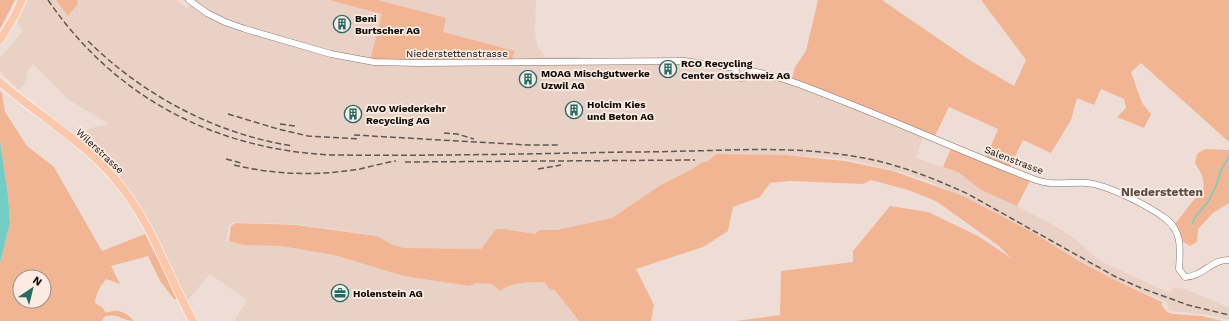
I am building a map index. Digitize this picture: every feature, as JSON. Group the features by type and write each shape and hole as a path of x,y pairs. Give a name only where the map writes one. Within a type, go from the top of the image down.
{"main road":[{"path":"0,40 22,0"},
{"name":"Wilerstrasse","path":"0,82 88,150 120,185 145,222 193,321"}],"street":[{"name":"Niederstettenstrasse","path":"189,0 225,22 250,31 331,54 374,62 684,61 736,68"},
{"path":"742,63 749,67 750,71 747,76 741,78 736,72 736,68 738,64 742,63"},
{"name":"Salenstrasse","path":"750,71 801,85 1037,180 1054,183 1098,184 1138,202 1174,225 1179,239 1179,269 1185,277 1194,276 1220,260 1229,260"}],"shaded area":[{"path":"0,0 15,0 0,29"},
{"path":"28,0 56,0 68,16 78,4 77,0 177,0 188,9 191,2 189,0 536,0 535,31 537,45 545,57 582,57 582,62 684,61 736,68 741,78 750,71 764,73 924,134 916,158 958,172 981,190 1017,206 1055,226 1075,239 1100,261 1170,293 1174,287 1188,290 1229,308 1229,320 1209,315 1170,310 1167,302 1117,281 972,201 926,180 901,172 851,160 826,157 716,154 707,162 702,162 694,168 659,186 612,218 535,234 496,229 481,249 404,248 393,245 375,235 294,224 234,222 229,224 226,242 229,241 243,245 281,246 334,255 404,276 493,284 506,287 516,283 544,282 551,290 554,288 579,321 234,321 247,300 210,274 187,301 134,204 72,138 91,128 109,124 69,100 33,64 28,70 26,83 19,90 2,74 0,70 0,58 23,32 17,22"},
{"path":"56,0 77,0 78,4 68,16"},
{"path":"329,0 377,0 446,18 443,32 515,51 512,59 672,58 370,61 382,14"},
{"path":"818,0 882,0 971,61 1014,86 1026,60 981,0 1229,0 1229,142 1141,63 1131,72 1142,103 1151,114 1144,128 1117,117 1126,108 1124,99 1101,89 1094,105 1077,98 1071,120 1051,153 1023,140 1009,169 1031,179 1017,206 981,190 958,172 943,167 952,146 985,160 998,129 949,107 935,136 839,96 792,79 795,67 806,51"},
{"path":"0,91 2,93 5,112 27,146 54,167 102,251 145,234 178,299 174,299 160,281 148,256 111,266 120,284 106,279 96,296 95,303 102,307 106,313 118,311 128,315 134,321 116,316 109,316 104,317 102,321 0,321 0,263 10,223 8,195 0,141"},
{"path":"1205,149 1229,150 1229,203 1213,213 1198,229 1197,242 1190,246 1179,239 1174,225 1204,187 1202,175 1195,163 1197,154"},
{"path":"716,154 784,155 845,161 893,171 963,196 1030,231 1079,261 1162,302 1162,306 1167,312 1173,314 1202,316 1223,321 736,321 780,315 781,271 853,262 853,251 890,206 928,212 978,236 1011,258 999,246 936,201 908,190 871,180 863,184 790,181 770,183 760,197 733,207 728,231 703,247 636,269 654,305 651,321 579,321 554,289 551,291 544,282 515,284 500,291 492,284 475,283 470,286 404,276 334,255 281,246 243,245 229,241 231,226 235,223 296,225 377,236 393,245 404,248 481,249 496,229 535,234 539,230 556,230 612,218 659,186 694,168 702,162 707,162"}],"water":[{"path":"0,141 8,195 10,223 0,263"}],"waterway":[{"path":"1192,224 1195,217 1208,202 1216,186 1221,170 1229,157"}],"railway":[{"path":"48,0 75,35 104,65 137,91 172,112 209,130 249,142 290,151 333,155 478,155 774,150 821,152 867,159 912,171 968,194 1116,277 1141,288 1188,305 1229,315"},
{"path":"88,41 109,61 132,78 156,95 182,109 208,122 236,132 293,146"},
{"path":"228,114 278,129 308,136 360,139"},
{"path":"280,124 295,126"},
{"path":"444,133 457,134 474,139"},
{"path":"354,135 528,145 560,145"},
{"path":"226,159 241,163"},
{"path":"405,162 695,160"},
{"path":"234,165 281,173 328,173 360,169 396,161"},
{"path":"538,169 561,165"}],"place":[{"name":"Beni Burtscher AG","path":"342,24"},
{"name":"RCO Recycling Center Ostschweiz AG","path":"668,69"},
{"name":"MOAG Mischgutwerke Uzwil AG","path":"528,79"},
{"name":"Holcim Kies und Beton AG","path":"574,110"},
{"name":"AVO Wiederkehr Recycling AG","path":"353,114"},
{"name":"Holenstein AG","path":"340,293"}],"district":[{"name":"Niederstetten","path":"1162,192"}]}
